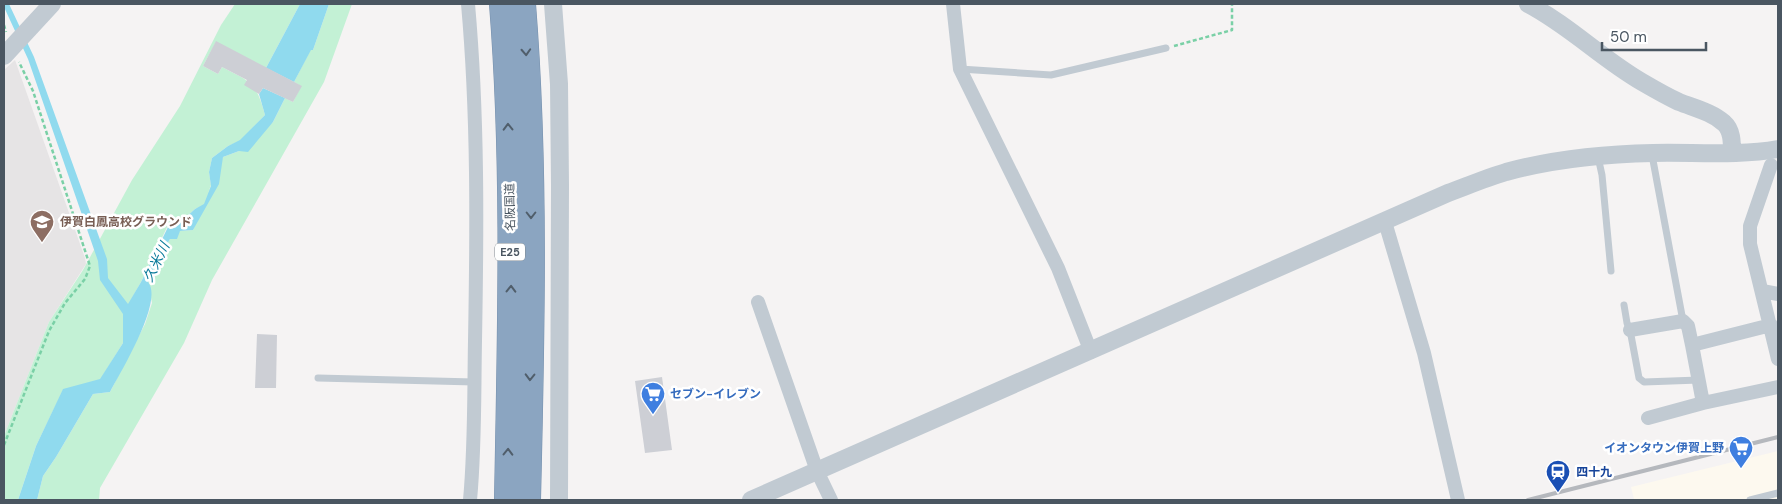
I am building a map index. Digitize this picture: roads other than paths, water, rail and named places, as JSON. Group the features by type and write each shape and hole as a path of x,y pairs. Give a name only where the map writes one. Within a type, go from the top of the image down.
{"highway":[{"name":"名阪国道","path":"502,4 508,108 510,238 507,500"},
{"name":"名阪国道","path":"523,4 531,193 528,500"}],"street":[{"path":"10,49 52,4"},
{"path":"468,4 474,94 476,194 474,382 470,500"},
{"path":"554,4 559,84 559,500"},
{"path":"953,4 960,69 1058,268 1091,352"},
{"path":"1528,4 1548,14 1640,81 1722,121 1728,127 1732,152"},
{"path":"751,500 1091,352 1448,193 1504,173 1554,161 1597,155 1760,151 1776,160 1750,226 1750,244 1778,359"},
{"path":"1385,222 1424,353 1458,500"},
{"path":"1762,290 1778,294"},
{"path":"758,302 817,471 831,500"},
{"path":"1630,330 1683,322 1688,326 1704,402"},
{"path":"1692,345 1771,325"},
{"path":"1648,418 1704,402 1778,387"}],"lane":[{"path":"960,69 1052,75 1166,48"},
{"path":"1652,153 1683,322"},
{"path":"1597,155 1602,175 1611,271"},
{"path":"1624,305 1639,378 1644,382 1699,380"},
{"path":"318,378 474,382"},
{"path":"1750,500 1778,493"}],"water":[{"name":"久米川","path":"4,4 9,4 34,57 107,259 108,278 128,304 170,223 185,218 204,204 211,186 209,172 212,158 240,140 265,115 259,94 263,88 285,98 273,122 248,152 239,151 223,157 219,184 193,230 180,231 177,239 170,239 148,282 151,291 150,304 146,320 131,353 110,392 93,394 43,476 37,500 18,500 36,446 63,389 100,379 123,343 123,314 100,280 98,261 28,59"},
{"path":"300,4 329,4 313,50 311,50 294,82 266,68"}],"railway":[{"path":"1528,500 1778,437"}],"place":[{"name":"伊賀白鳳高校グラウンド","path":"42,243"},
{"name":"セブン-イレブン","path":"653,415"},
{"name":"イオンタウン伊賀上野","path":"1741,469"},
{"name":"四十九","path":"1558,493"}]}
